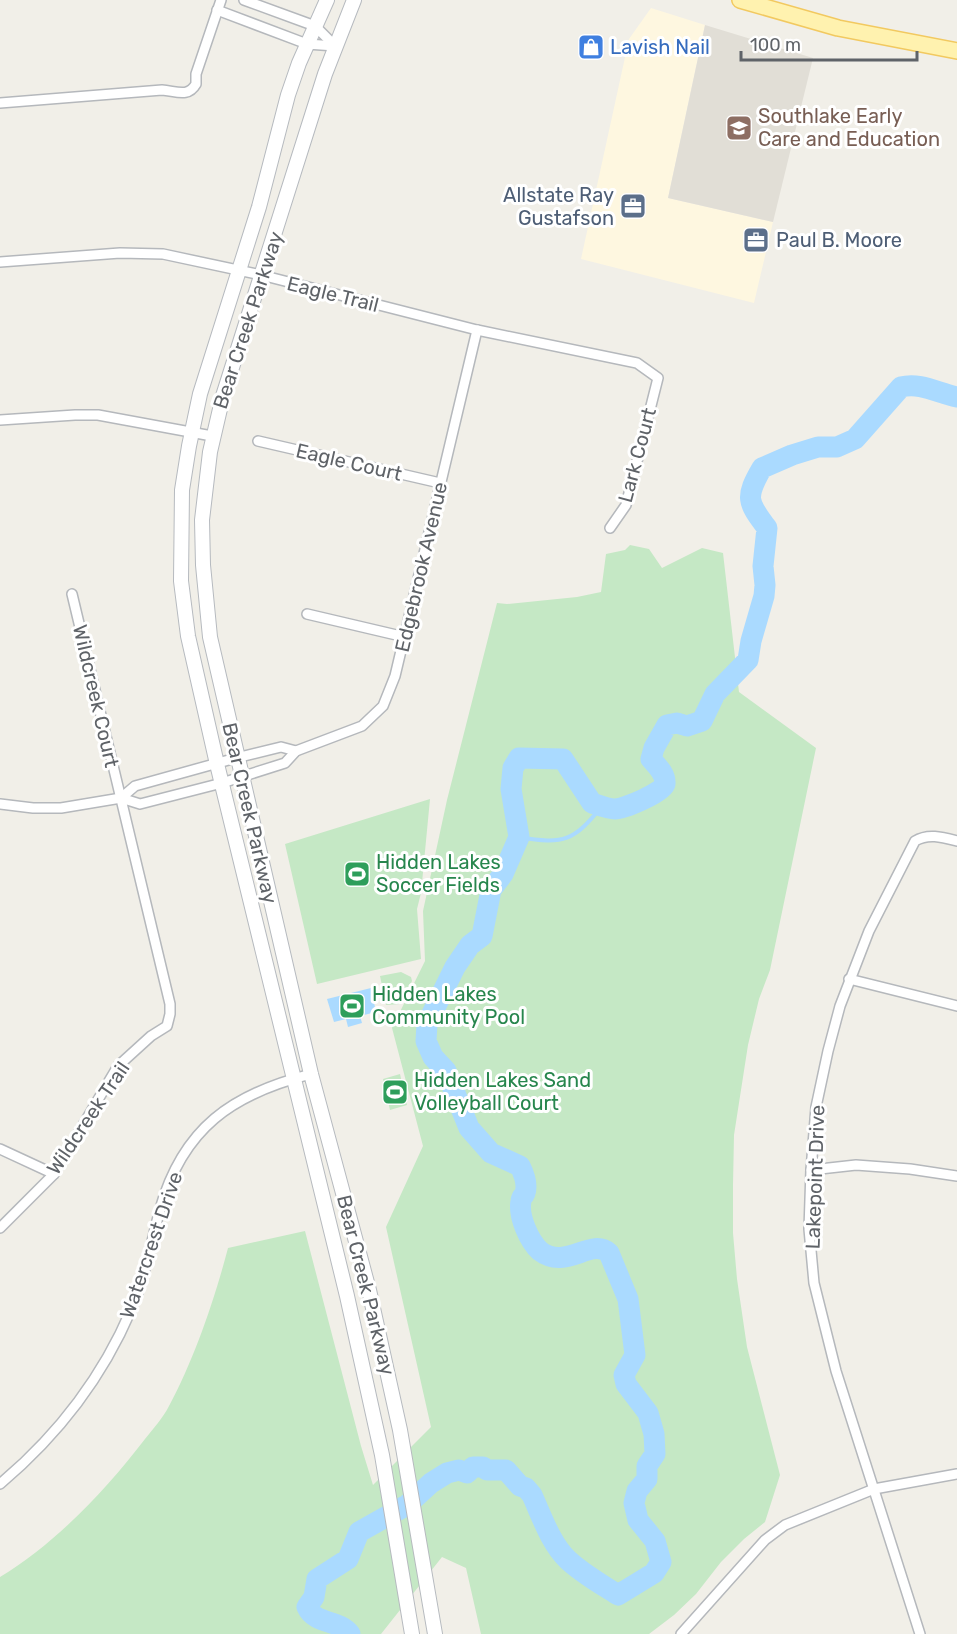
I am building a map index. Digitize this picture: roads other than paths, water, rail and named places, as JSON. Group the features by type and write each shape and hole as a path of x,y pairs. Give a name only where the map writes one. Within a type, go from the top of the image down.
{"main road":[{"name":"Bear Creek Parkway","path":"327,0 288,95 259,207 206,374 192,432 182,490 181,581 188,636 217,764 347,1296 382,1455 412,1632"},
{"name":"Bear Creek Parkway","path":"354,0 335,46 235,354 212,436 204,487 202,520 204,575 210,637 236,758 310,1074 369,1290 400,1430 435,1634"},
{"path":"740,0 838,28 957,51"}],"street":[{"path":"0,103 162,90 188,92 196,84 196,74 221,0"},
{"path":"244,0 315,26 335,46"},
{"path":"217,10 307,44 335,46"},
{"name":"Eagle Trail","path":"0,262 142,252 176,257 261,275 477,330 637,363 658,378"},
{"name":"Edgebrook Avenue","path":"0,804 33,808 61,808 121,798 140,804 222,783 285,763 296,751 362,726 383,706 395,676 405,637 477,330"},
{"name":"Lark Court","path":"610,528 626,505 658,378"},
{"path":"0,420 98,415 212,436"},
{"name":"Eagle Court","path":"258,441 440,483"},
{"name":"Wildcreek Court","path":"72,594 121,798"},
{"path":"307,614 405,637"},
{"name":"Edgebrook Avenue","path":"121,798 135,786 236,758 281,747 296,751"},
{"name":"Wildcreek Trail","path":"0,1228 54,1174 118,1066 151,1036 166,1026 170,1014 170,1004 121,798"},
{"name":"Lakepoint Drive","path":"920,1634 836,1371 814,1283 810,1229 811,1170 816,1107 828,1052 849,979 874,921 908,851 915,842 924,836 957,841"},
{"path":"849,979 957,1006"},
{"name":"Watercrest Drive","path":"0,1484 44,1443 77,1405 113,1349 138,1292 169,1183 196,1139 215,1117 234,1103 266,1086 310,1074"},
{"path":"0,1149 54,1174"},
{"path":"811,1170 856,1165 910,1168 957,1176"},
{"path":"684,1633 765,1540 778,1530 810,1514 874,1489 957,1474"}],"water":[{"name":"Hidden Lakes Community Pool","path":"371,988 376,1012 360,1016 362,1023 348,1027 346,1019 334,1022 327,999"}],"waterway":[{"path":"350,1634 340,1626 316,1617 307,1607 314,1597 317,1579 348,1559 359,1532 407,1505 431,1483 447,1473 459,1470 467,1473 473,1467 506,1470 520,1486 526,1488 532,1495 547,1530 562,1554 592,1579 618,1595 654,1573 661,1562 655,1541 638,1520 634,1503 637,1491 647,1479 647,1466 655,1454 654,1434 648,1413 626,1384 624,1375 635,1355 628,1299 609,1253 602,1249 594,1249 559,1258 550,1256 536,1247 525,1228 521,1214 521,1201 526,1186 520,1166 491,1153 469,1128 446,1071 433,1057 426,1041 427,1024 455,967 470,945 482,936 491,890 503,874 519,837 511,789 513,768 519,758 563,759 592,803 615,809 635,803 658,791 665,784 663,774 651,759 654,748 667,725 677,723 687,726 702,721 715,694 748,660 765,585 763,566 767,528 755,512 751,499 753,486 762,468 792,455 818,447 837,447 855,439 901,387 922,387 957,397"},
{"path":"519,837 547,840 567,838 584,827 602,806"}],"place":[{"name":"Lavish Nail","path":"591,47"},
{"name":"Southlake Early Care and Education","path":"739,128"},
{"name":"Allstate Ray Gustafson","path":"633,206"},
{"name":"Paul B. Moore","path":"756,240"},
{"name":"Hidden Lakes Soccer Fields","path":"357,874"},
{"name":"Hidden Lakes Community Pool","path":"352,1006"},
{"name":"Hidden Lakes Sand Volleyball Court","path":"395,1092"}]}
